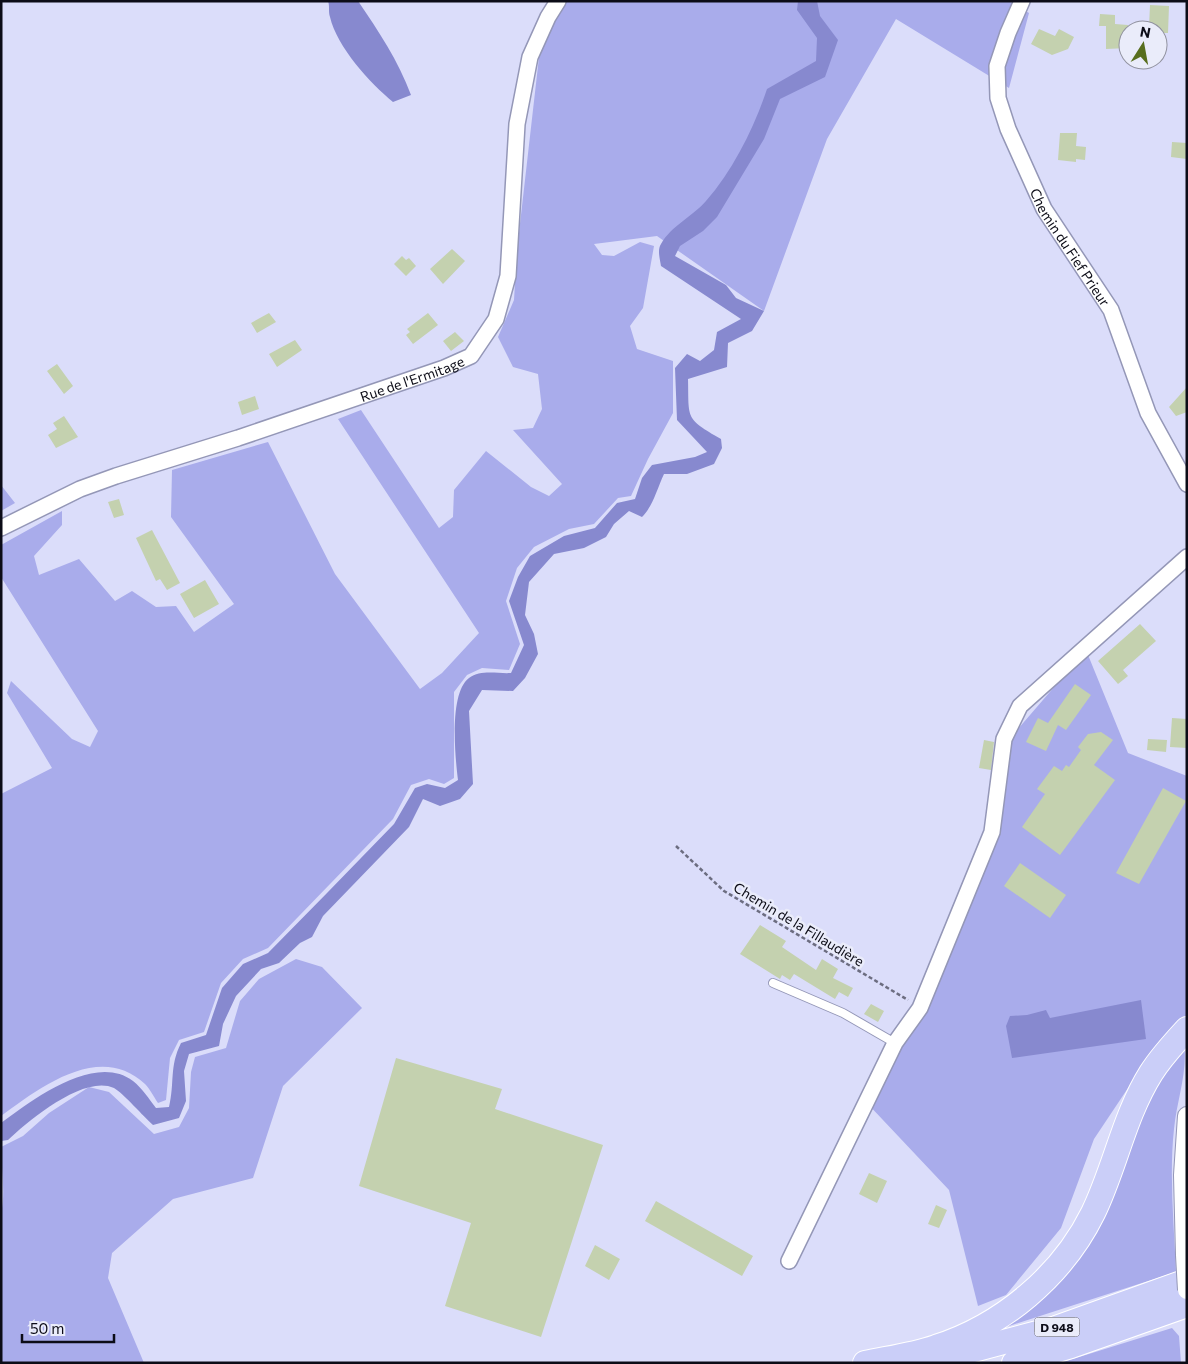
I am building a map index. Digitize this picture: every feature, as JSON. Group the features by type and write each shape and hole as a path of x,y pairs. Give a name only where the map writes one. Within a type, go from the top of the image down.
{"highway":[{"path":"865,1363 934,1348 971,1333 1010,1309 1048,1275 1069,1251 1093,1213 1136,1103 1150,1073 1187,1029"},
{"name":"D 948","path":"924,1363 1023,1338 1187,1281"},
{"name":"D 948","path":"1014,1363 1071,1346 1187,1305"}],"street":[{"name":"Rue de l'Ermitage","path":"1,528 80,489 444,368 471,356 496,319 508,276 517,124 530,57 548,17 558,1"},
{"name":"Chemin du Fief Prieur","path":"1022,1 1008,32 997,66 998,98 1008,129 1044,209 1111,310 1148,413 1187,484"},
{"path":"789,1261 894,1043 920,1008 992,832 1004,740 1020,706 1187,557"},
{"path":"1187,1116 1183,1176 1187,1290"}],"lane":[{"path":"773,983 843,1013 894,1043"}],"path":[{"name":"Chemin de la Fillaudière","path":"676,846 724,891 920,1008"}],"shaded area":[{"path":"328,1 358,1 394,58 411,95 393,102 365,75 347,52 334,28 329,15"},
{"path":"551,1 1009,1 1029,13 1009,88 896,19 827,139 764,311 657,236 594,244 602,255 614,256 640,242 654,246 643,308 630,326 637,349 673,361 673,413 648,459 631,496 618,498 594,524 569,529 534,547 517,568 506,601 520,644 509,670 482,668 467,675 454,692 454,778 444,784 429,779 411,785 393,819 268,948 243,959 221,983 204,1032 179,1040 170,1058 166,1100 158,1103 145,1084 127,1072 109,1067 90,1068 70,1073 51,1082 1,1116 1,794 52,768 7,693 11,681 72,739 90,747 98,731 1,577 1,545 62,511 62,525 34,556 39,575 79,559 115,601 132,591 156,607 176,606 194,632 234,604 171,517 172,470 268,442 335,574 420,689 442,673 479,633 338,419 361,410 439,528 453,517 454,490 486,451 531,487 549,496 562,484 513,430 533,428 542,409 538,374 513,367 498,337 514,300 517,250 542,31"},
{"path":"798,1 817,1 820,16 838,40 825,77 780,99 764,139 717,217 703,231 680,246 675,256 726,285 736,298 764,311 752,331 728,343 727,367 688,379 689,410 691,416 701,427 721,439 722,448 714,464 687,474 664,474 652,503 642,517 629,511 614,524 606,537 584,548 554,554 529,582 525,615 534,634 538,654 525,678 513,691 482,690 469,711 473,784 460,799 440,806 423,799 409,827 323,916 312,937 300,943 279,963 261,969 236,996 223,1024 219,1046 189,1054 184,1071 186,1101 179,1118 153,1125 118,1091 102,1085 73,1093 42,1112 8,1140 1,1141 1,1123 46,1092 83,1075 101,1072 118,1074 133,1081 156,1108 169,1107 175,1060 181,1043 206,1035 222,988 243,964 268,953 327,893 394,824 415,788 427,784 445,788 458,780 455,726 458,697 463,686 474,675 511,673 524,645 509,601 518,577 530,556 564,536 595,528 617,503 635,499 642,478 652,465 695,457 707,452 677,420 675,368 687,354 700,361 714,350 717,332 741,319 661,266 659,249 670,232 706,201 725,176 742,148 756,119 767,89 816,61 817,38 797,10"},
{"path":"1,485 15,503 1,511"},
{"path":"1086,650 1128,753 1187,776 1187,1015 1148,1058 1094,1139 1061,1228 1006,1295 978,1306 949,1190 866,1102 986,865 1012,736"},
{"path":"296,959 322,967 362,1008 283,1086 253,1178 173,1199 112,1253 108,1278 144,1363 1,1363 1,1213 3,1189 1,1147 23,1136 49,1113 89,1087 109,1092 154,1134 179,1127 189,1108 191,1072 195,1057 226,1048 240,1001 259,979"},
{"path":"1141,1000 1146,1039 1012,1058 1006,1026 1010,1016 1027,1015 1046,1010 1050,1018"},
{"path":"1184,1042 1185,1064 1175,1118 1172,1165 1176,1272 1006,1327 1060,1274 1143,1104"},
{"path":"1172,1328 1179,1336 1181,1363 1060,1363"}],"building":[{"path":"1150,5 1169,6 1168,33 1168,20 1149,20"},
{"path":"1100,14 1115,15 1115,24 1118,24 1118,48 1106,49 1106,26 1099,26"},
{"path":"1039,29 1055,36 1059,29 1074,37 1068,49 1052,55 1031,44"},
{"path":"1060,133 1077,133 1076,146 1086,147 1085,160 1076,159 1076,162 1058,160"},
{"path":"1172,142 1187,143 1187,159 1171,157"},
{"path":"452,249 465,261 443,284 430,269"},
{"path":"402,256 406,260 409,258 416,266 406,276 394,264"},
{"path":"269,313 276,322 257,333 251,323"},
{"path":"428,313 438,325 413,344 406,335 410,332 407,329"},
{"path":"455,332 464,341 451,351 443,341"},
{"path":"295,340 302,350 277,367 269,354"},
{"path":"57,364 73,386 64,394 47,371"},
{"path":"1187,387 1187,412 1176,416 1169,407"},
{"path":"255,396 259,409 242,415 238,402"},
{"path":"64,416 78,437 56,448 48,435 57,429 53,423"},
{"path":"119,499 124,515 114,518 108,502"},
{"path":"152,530 180,583 167,590 160,579 156,581 136,538"},
{"path":"205,580 219,604 194,618 180,594"},
{"path":"1140,624 1156,641 1123,670 1128,676 1118,684 1098,661"},
{"path":"1075,684 1091,695 1066,730 1058,725 1046,751 1026,742 1038,718 1048,723"},
{"path":"1172,718 1187,719 1187,748 1170,747"},
{"path":"1101,732 1113,740 1094,765 1115,780 1060,855 1022,827 1045,794 1037,789 1054,766 1062,771 1066,765 1069,767 1081,750 1078,747 1088,734"},
{"path":"1148,739 1167,740 1166,752 1147,750"},
{"path":"984,740 994,742 991,770 979,768"},
{"path":"1163,788 1186,801 1139,884 1116,873"},
{"path":"1020,863 1066,895 1050,918 1004,886"},
{"path":"760,925 786,941 782,947 816,970 822,959 838,969 833,978 853,988 848,997 839,992 835,999 794,974 790,980 782,975 780,979 740,954"},
{"path":"871,1004 884,1011 878,1022 864,1014"},
{"path":"396,1058 502,1089 495,1109 603,1145 541,1337 445,1306 471,1223 359,1186"},
{"path":"869,1173 887,1181 877,1203 859,1194"},
{"path":"656,1201 753,1256 742,1276 645,1221"},
{"path":"936,1205 947,1210 939,1228 928,1224"},
{"path":"595,1245 620,1259 609,1280 585,1266"}]}
